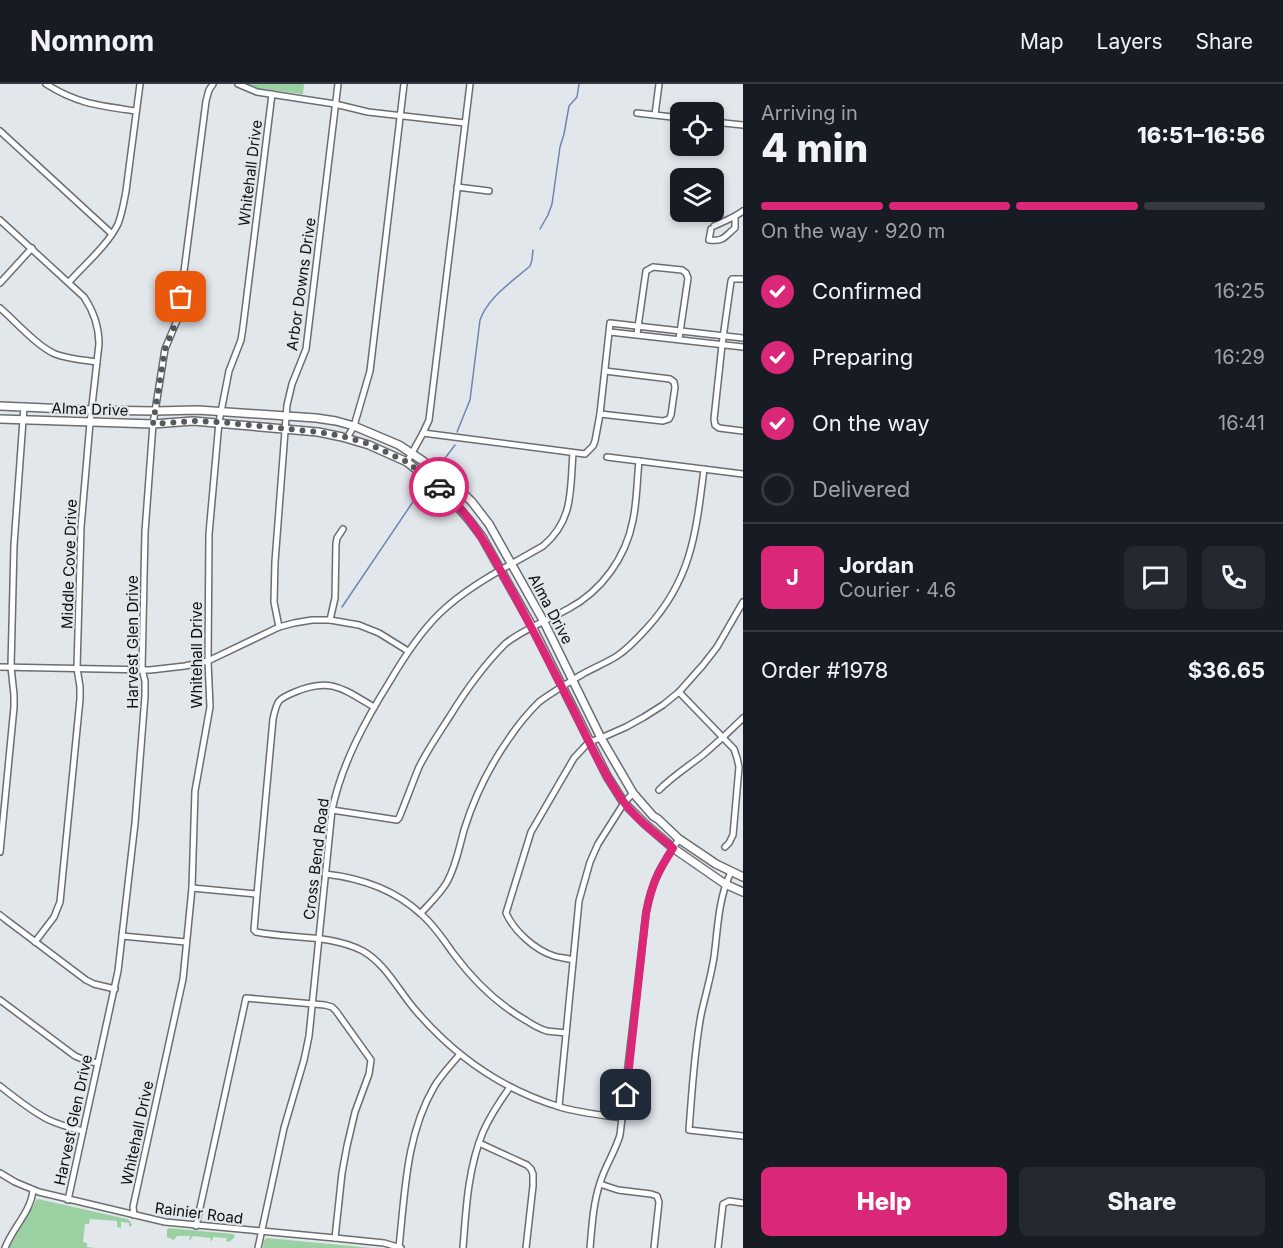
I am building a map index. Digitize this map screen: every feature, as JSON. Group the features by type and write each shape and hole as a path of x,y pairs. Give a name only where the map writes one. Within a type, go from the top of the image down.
{"main road":[{"name":"Alma Drive","path":"0,406 92,410 198,410 326,420 354,426 386,439 412,454 448,480 472,502 489,524 544,622 601,738 633,793 653,816 679,839 716,864 743,877"},
{"name":"Alma Drive","path":"0,419 153,424 219,422 318,432 369,444 407,462 446,493 482,537 533,628 607,776 624,803 673,848 725,884 743,891"}],"street":[{"path":"46,84 84,102 136,111"},
{"path":"69,282 112,234 123,209 140,84"},
{"name":"Harvest Glen Drive","path":"68,1200 115,989 122,936 135,823 145,696 142,669 145,532 153,424 165,349 178,318 203,121 206,101 213,84"},
{"path":"238,84 257,92 335,104 368,112 465,123"},
{"name":"Arbor Downs Drive","path":"279,627 274,602 275,562 287,405 292,384 306,350 338,84"},
{"path":"347,438 354,426 370,371 404,84"},
{"path":"407,462 429,420 470,84"},
{"path":"655,115 659,84"},
{"name":"Whitehall Drive","path":"134,1215 133,1207 180,994 192,888 195,791 210,707 209,534 220,412 229,371 241,340 272,94"},
{"path":"637,112 670,117"},
{"path":"724,123 743,125"},
{"path":"0,131 112,234"},
{"path":"457,187 489,190"},
{"path":"735,217 735,228 726,238 717,241 710,240 713,228 743,211"},
{"name":"Middle Cove Drive","path":"0,220 84,297 97,322 99,344 81,527 76,668 80,699 60,902 54,916 35,942"},
{"path":"0,284 32,249"},
{"path":"637,334 646,274 650,268 681,270 688,278 680,339"},
{"path":"742,430 719,428 715,425 714,420 730,281 743,279"},
{"path":"0,308 43,347 53,353 63,357 97,362"},
{"path":"423,433 585,454 595,441 610,323 743,338"},
{"path":"624,333 625,324"},
{"path":"660,337 662,328"},
{"path":"610,332 743,347"},
{"path":"706,343 707,334"},
{"path":"600,414 666,421 672,415 675,387 674,382 670,379 605,371"},
{"path":"0,852 14,707 11,667 14,545 24,406"},
{"name":"Cross Bend Road","path":"258,1248 290,1104 309,1036 332,810 349,755 374,707 408,651 439,615 477,583 543,546 551,539 564,521 569,501 573,453"},
{"path":"607,457 743,474"},
{"path":"332,810 397,820 399,818 420,766 437,735 483,667 508,642 586,598 608,576 629,536 634,518 639,461"},
{"path":"421,914 448,880 472,807 510,738 539,702 631,645 659,615 671,598 681,580 693,544 698,524 704,469"},
{"path":"330,620 335,598 336,544 343,529"},
{"path":"573,960 553,956 523,938 509,920 506,912 531,832 574,758 589,742 644,717 679,692 717,647 743,602"},
{"path":"0,667 162,669 185,666 208,661 279,627 312,620 349,622 365,627 408,651"},
{"path":"374,707 345,690 324,685 308,687 282,698 276,705 254,930 337,941 351,946 375,960 383,968 437,1034 460,1054 510,1087 559,1106 597,1115 623,1118"},
{"path":"679,692 723,737 734,750 737,758 739,767 733,835 725,847"},
{"path":"659,790 723,737 743,717"},
{"path":"559,1106 579,901 590,862 598,844 633,793"},
{"path":"590,1248 600,1184 617,1146 623,1118 648,904 659,870 679,839"},
{"path":"731,872 725,884 720,905 714,958 697,1038 689,1130 743,1136"},
{"path":"325,874 359,880 399,897 421,914 439,933 467,971 500,1003 539,1028 566,1033"},
{"path":"192,888 256,894"},
{"path":"0,915 86,980 115,989"},
{"path":"122,936 186,942"},
{"path":"196,1226 246,998 332,1007 371,1060 369,1074 355,1112 347,1146 335,1238"},
{"path":"0,1000 75,1056 98,1063"},
{"path":"400,1248 406,1176 416,1130 434,1087 460,1054"},
{"path":"0,1086 46,1119 83,1131"},
{"path":"463,1248 472,1168 479,1143 489,1120 510,1087"},
{"path":"479,1143 531,1169 533,1186 526,1248"},
{"name":"Rainier Road","path":"0,1173 33,1190 165,1222 384,1243 400,1248"},
{"path":"600,1184 618,1190 657,1196 659,1202 654,1248"},
{"path":"5,1248 30,1204 33,1190"},
{"path":"718,1248 722,1206 726,1202 743,1203"}],"green space":[{"path":"245,84 304,84 303,94 255,88"},
{"path":"38,1199 127,1219 132,1225 129,1227 129,1223 121,1222 121,1228 117,1227 117,1221 90,1219 89,1224 85,1224 83,1242 87,1243 87,1247 96,1248 9,1248"},
{"path":"169,1228 235,1236 229,1242 226,1241 227,1238 214,1237 210,1241 211,1238 193,1236 189,1240 190,1236 177,1236 174,1240 167,1237"},
{"path":"267,1238 372,1248 263,1248 264,1240"}],"waterway":[{"path":"540,229 552,204 560,147 569,106 577,97 579,84"},
{"path":"457,432 470,400 480,320 495,297 530,266 533,250"},
{"path":"439,466 455,445"},
{"path":"342,607 425,484"}],"way so far":[{"path":"181,297 176,326 165,349 153,424 219,422 342,436 369,444 407,462 439,487"}],"route":[{"path":"439,487 460,508 482,537 533,628 607,776 624,803 673,848 653,883 646,913 626,1095"}]}
